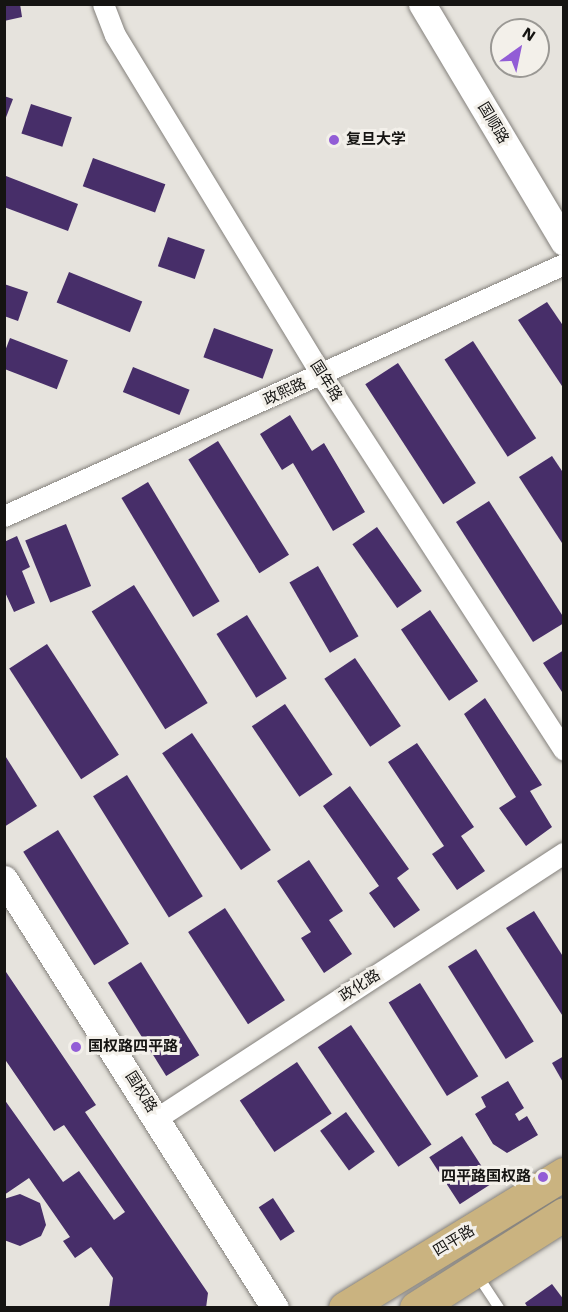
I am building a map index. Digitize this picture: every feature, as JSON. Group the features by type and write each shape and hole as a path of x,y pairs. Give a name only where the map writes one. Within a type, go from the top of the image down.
{"main road":[{"name":"四平路","path":"345,1308 564,1174"},
{"path":"416,1308 564,1214"}],"street":[{"name":"国年路","path":"103,4 115,35 322,375 564,750"},
{"name":"国顺路","path":"422,4 564,242"},
{"name":"政熙路","path":"4,516 322,375 564,264"},
{"name":"政化路","path":"157,1118 564,853"},
{"name":"国权路","path":"4,879 275,1308"}],"lane":[{"path":"475,1270 499,1308"}],"building":[{"path":"4,4 20,4 22,17 4,21"},
{"path":"4,96 13,99 5,120 4,120"},
{"path":"31,104 72,117 62,147 21,133"},
{"path":"93,158 165,184 155,213 83,186"},
{"path":"6,176 78,204 68,231 4,207"},
{"path":"168,237 205,250 195,279 158,266"},
{"path":"69,272 142,302 130,332 57,303"},
{"path":"4,284 28,292 18,321 4,316"},
{"path":"547,302 564,327 564,389 518,320"},
{"path":"214,328 273,350 263,379 203,357"},
{"path":"10,338 68,360 57,389 4,369 4,354"},
{"path":"473,341 536,438 508,457 444,360"},
{"path":"398,363 476,483 443,504 365,384"},
{"path":"133,367 190,390 179,415 123,392"},
{"path":"290,415 312,451 324,443 365,512 333,531 293,463 282,470 260,434"},
{"path":"218,441 289,555 259,573 188,460"},
{"path":"552,456 564,474 564,546 519,477"},
{"path":"148,482 220,601 193,617 121,498"},
{"path":"489,501 564,618 564,623 533,642 456,522"},
{"path":"66,524 91,586 50,603 25,540"},
{"path":"377,527 422,591 397,608 352,544"},
{"path":"17,536 30,567 22,571 35,603 14,612 4,590 4,542"},
{"path":"318,566 359,636 330,653 289,582"},
{"path":"134,585 208,703 165,729 92,611"},
{"path":"430,610 478,681 449,701 401,630"},
{"path":"247,615 287,679 256,698 216,634"},
{"path":"47,644 119,755 81,779 9,669"},
{"path":"564,650 564,695 543,663"},
{"path":"355,658 401,726 370,747 324,679"},
{"path":"485,698 542,785 530,791 552,827 526,846 499,808 516,797 464,714"},
{"path":"285,704 333,774 299,797 252,726"},
{"path":"192,733 271,850 241,870 162,753"},
{"path":"417,743 474,827 461,836 485,871 457,890 432,854 444,846 388,762"},
{"path":"4,754 37,806 4,827"},
{"path":"127,775 203,896 169,917 93,796"},
{"path":"350,786 409,869 397,878 420,910 394,928 369,893 379,886 323,806"},
{"path":"58,830 129,944 94,965 23,852"},
{"path":"309,860 343,911 329,920 352,954 324,973 301,938 311,932 277,881"},
{"path":"225,908 285,1000 248,1024 188,932"},
{"path":"534,911 564,958 564,1018 506,928"},
{"path":"476,949 534,1041 506,1059 448,966"},
{"path":"141,962 199,1055 166,1076 108,983"},
{"path":"4,969 96,1105 85,1112 208,1293 206,1308 109,1308 113,1278 91,1247 75,1258 63,1241 70,1237 29,1178 4,1195 4,1099 63,1182 79,1171 114,1220 125,1212 64,1125 54,1131 4,1058"},
{"path":"420,983 478,1076 447,1096 389,1003"},
{"path":"351,1025 432,1144 398,1167 318,1047"},
{"path":"564,1056 564,1084 552,1063"},
{"path":"297,1062 332,1113 274,1152 240,1101"},
{"path":"508,1081 524,1108 515,1114 519,1121 527,1116 538,1135 507,1153 493,1144 475,1114 486,1107 481,1097"},
{"path":"346,1112 375,1152 349,1170 320,1131"},
{"path":"462,1136 492,1183 460,1204 429,1157"},
{"path":"20,1194 40,1203 46,1225 41,1236 20,1246 4,1240 4,1199"},
{"path":"273,1198 295,1232 281,1241 259,1207"},
{"path":"552,1284 564,1300 564,1308 528,1308 525,1303"}],"place":[{"name":"复旦大学","path":"334,140"},
{"name":"国权路四平路","path":"76,1047"},
{"name":"四平路国权路","path":"543,1177"}]}
